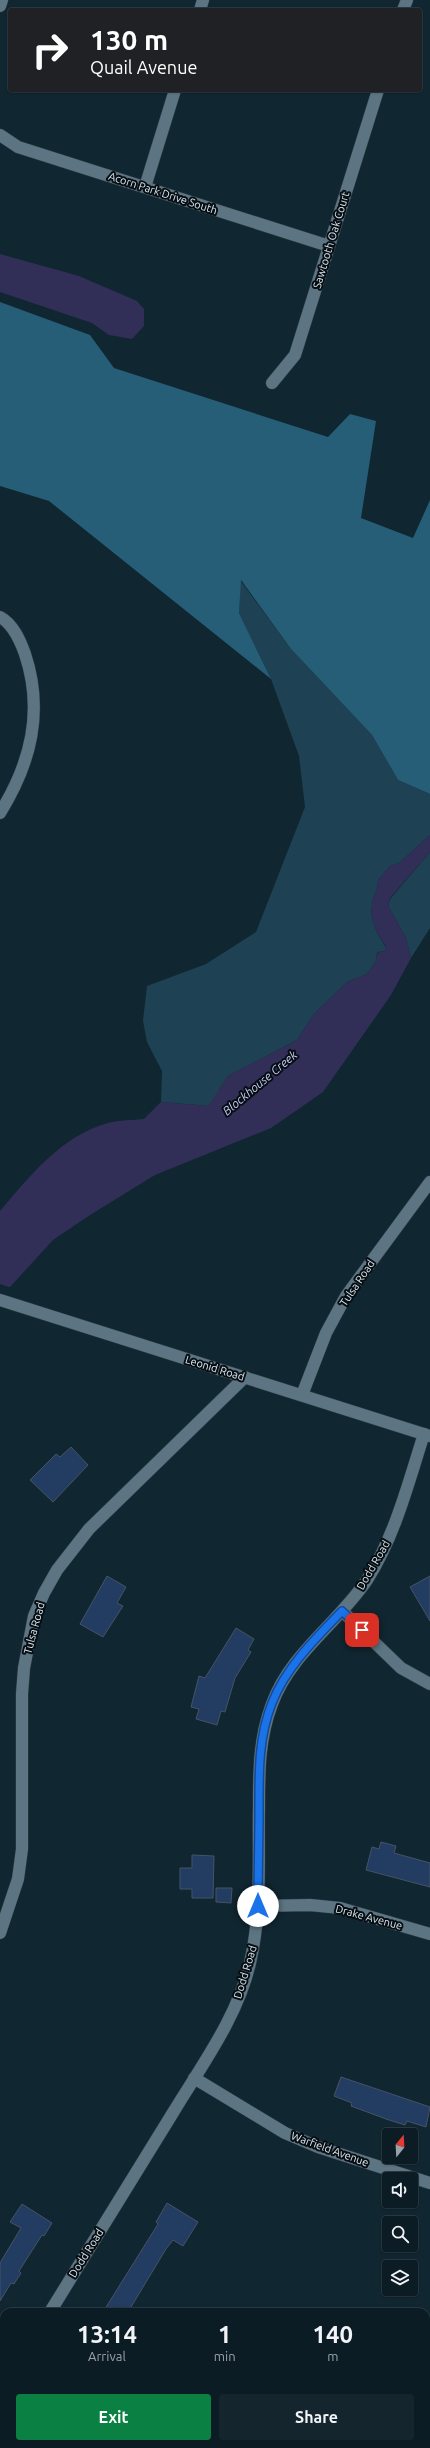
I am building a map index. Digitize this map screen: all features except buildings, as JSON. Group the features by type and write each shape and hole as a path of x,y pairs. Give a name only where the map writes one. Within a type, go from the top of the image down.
{"street":[{"path":"0,6 2,0"},
{"path":"145,187 174,92"},
{"name":"Sawtooth Oak Court","path":"272,383 295,355 377,92"},
{"name":"Acorn Park Drive South","path":"0,135 18,147 329,246"},
{"path":"0,813 25,764 32,739 34,714 32,674 20,640 3,618"},
{"name":"Tulsa Road","path":"302,1395 326,1333 346,1296 430,1182"},
{"name":"Leonid Road","path":"0,1300 427,1435"},
{"name":"Tulsa Road","path":"0,1933 9,1911 19,1871 22,1848 22,1694 24,1668 34,1616 44,1593 57,1570 89,1529 246,1377"},
{"name":"Dodd Road","path":"52,2308 194,2078 229,2018 241,1992 255,1941 258,1906 259,1759 263,1730 272,1702 289,1673 307,1648 342,1611 366,1581 395,1524 427,1435"},
{"path":"342,1611 401,1668 430,1684"},
{"name":"Drake Avenue","path":"258,1906 310,1905 340,1908 430,1934"},
{"name":"Warfield Avenue","path":"194,2078 285,2133 318,2148 430,2183"}],"shaded area":[{"path":"0,302 90,335 114,368 328,437 350,414 376,421 361,518 413,538 430,500 430,794 398,780 372,735 291,649 241,580 239,613 271,679 49,501 0,486"},
{"path":"240,580 291,649 372,735 398,780 430,794 430,835 399,863 390,866 378,880 371,910 377,933 386,947 385,951 378,952 376,956 377,960 367,974 347,982 314,1014 297,1040 228,1076 209,1106 161,1102 162,1071 147,1042 143,1021 147,986 206,964 256,932 305,807 299,756 271,679 239,613"},
{"path":"430,852 430,928 411,958 406,938 388,906 390,899"}],"water":[{"path":"0,254 79,276 137,301 144,309 144,326 132,339 109,335 92,323 0,292"},
{"name":"Blockhouse Creek","path":"430,835 430,852 390,898 388,906 406,938 411,958 391,995 323,1092 271,1128 155,1175 90,1215 53,1240 0,1298 0,1211 35,1171 61,1147 76,1137 91,1129 108,1123 144,1119 161,1102 208,1106 228,1076 297,1040 314,1014 347,982 367,974 377,960 376,956 379,952 385,951 386,946 377,932 371,910 378,880 390,866 399,863"}],"pier":[{"path":"0,1284 12,1288 0,1300"}],"route":[{"path":"258,1906 259,1759 263,1730 272,1702 289,1673 307,1648 342,1611 362,1630"}]}
